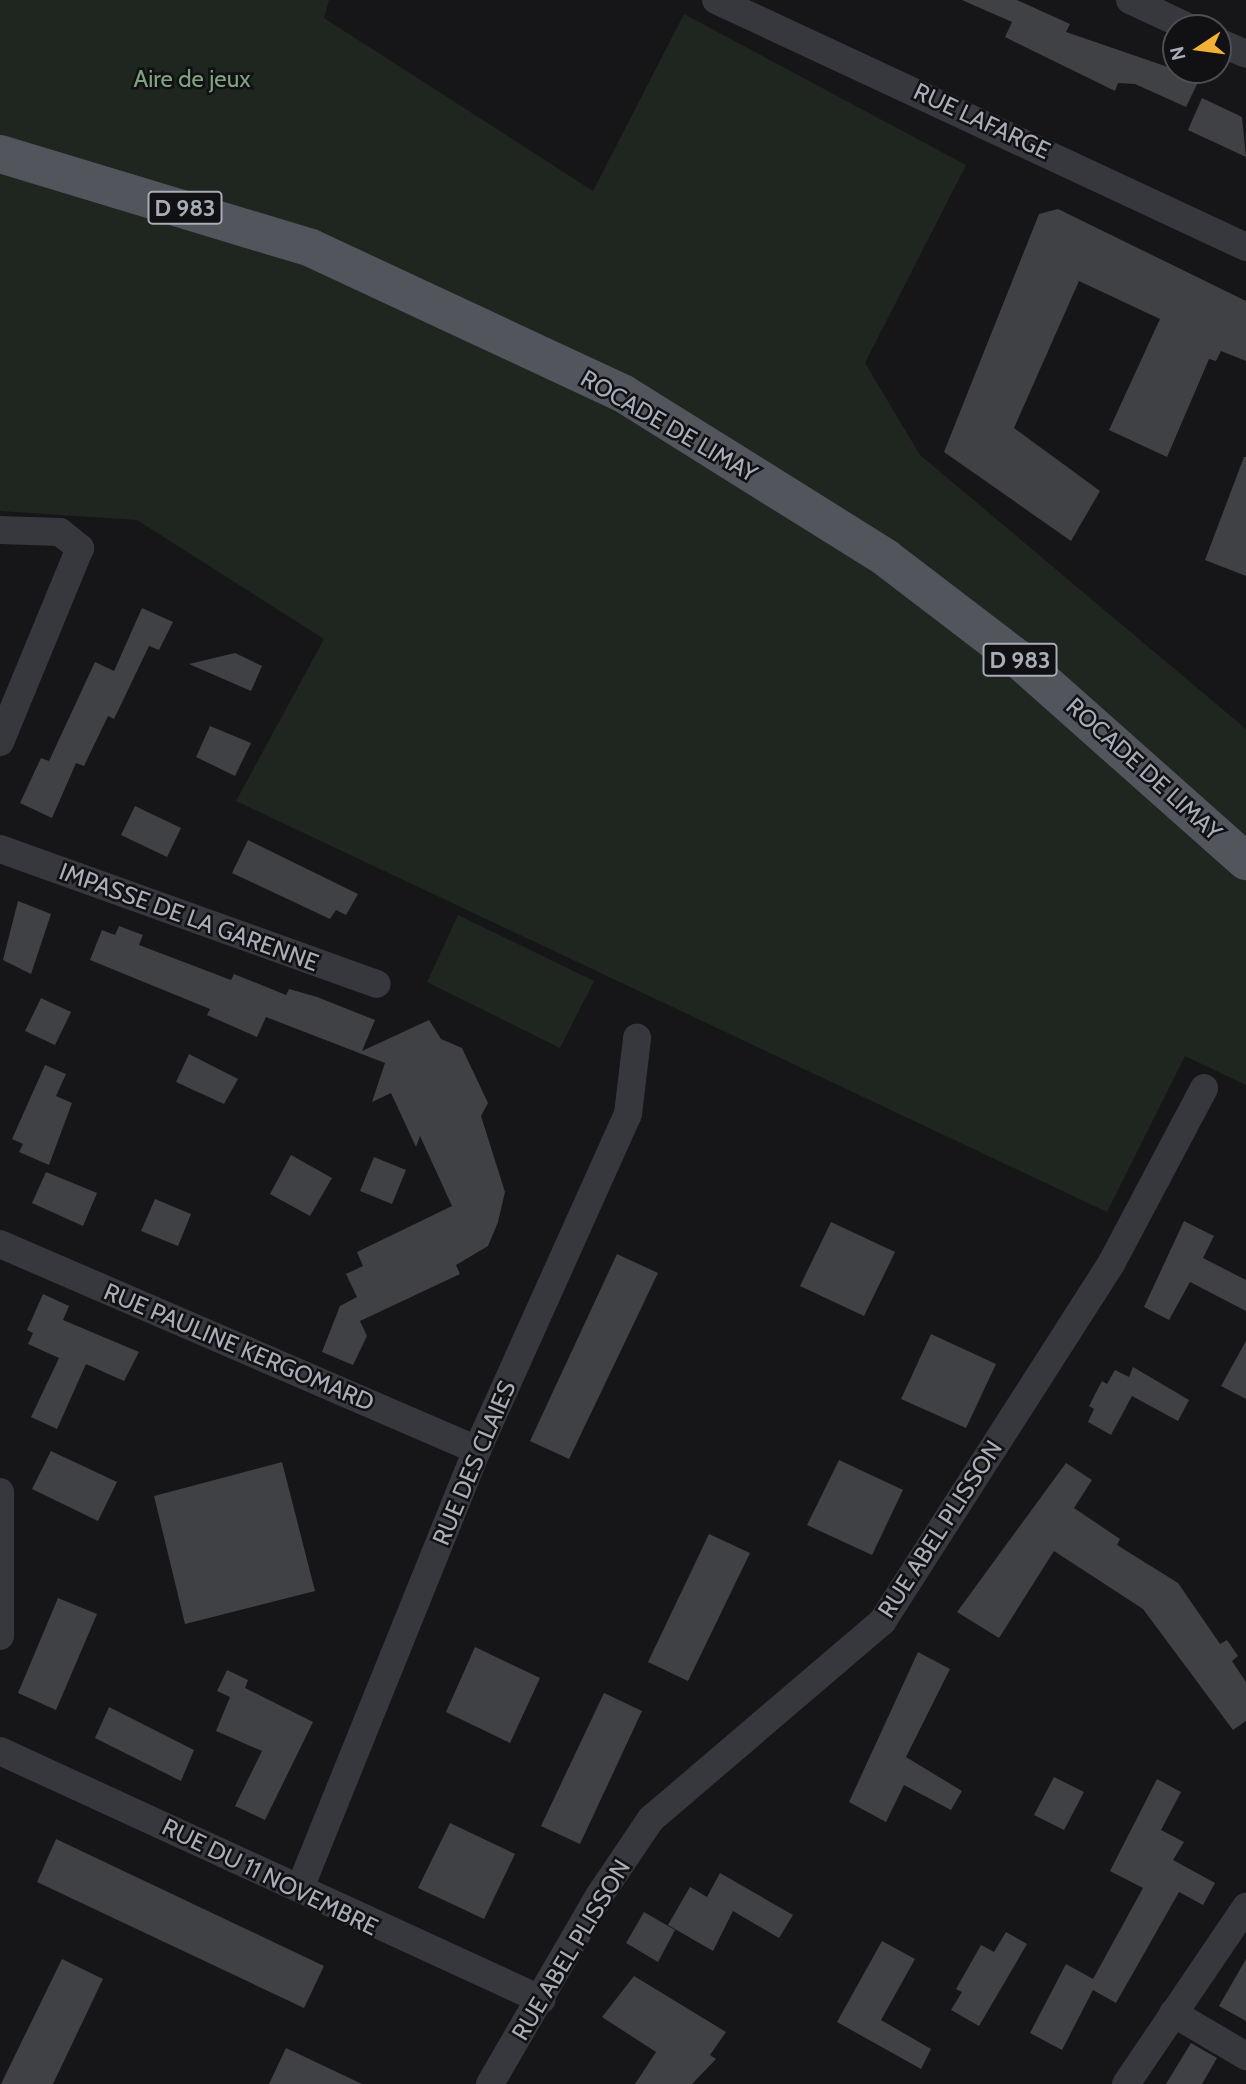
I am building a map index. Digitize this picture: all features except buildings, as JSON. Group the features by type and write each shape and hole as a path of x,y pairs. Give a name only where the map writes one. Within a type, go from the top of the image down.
{"main road":[{"name":"ROCADE DE LIMAY","path":"0,154 311,247 624,394 886,558 1017,658 1246,861"}],"street":[{"name":"RUE LAFARGE","path":"716,0 1246,247"},
{"path":"1148,3 1166,14"},
{"path":"0,530 61,532 79,548 0,742"},
{"name":"IMPASSE DE LA GARENNE","path":"0,849 377,984"},
{"name":"RUE DES CLAIES","path":"300,1888 477,1450 628,1114 637,1038"},
{"name":"RUE ABEL PLISSON","path":"490,2084 542,2000 598,1896 651,1819 882,1622 1111,1264 1204,1088"},
{"name":"RUE PAULINE KERGOMARD","path":"0,1244 477,1450"},
{"path":"0,1492 0,1636"},
{"name":"RUE DU 11 NOVEMBRE","path":"0,1751 542,2000"},
{"path":"1126,2084 1246,1907"},
{"path":"1173,2013 1246,2056"}],"green space":[{"name":"Aire de jeux","path":"0,0 329,0 324,18 593,191 684,14 966,165 865,363 920,455 1246,729 1246,1085 1185,1056 1107,1212 236,801 324,639 137,520 0,511"},
{"path":"458,915 594,981 560,1048 427,982"}]}
